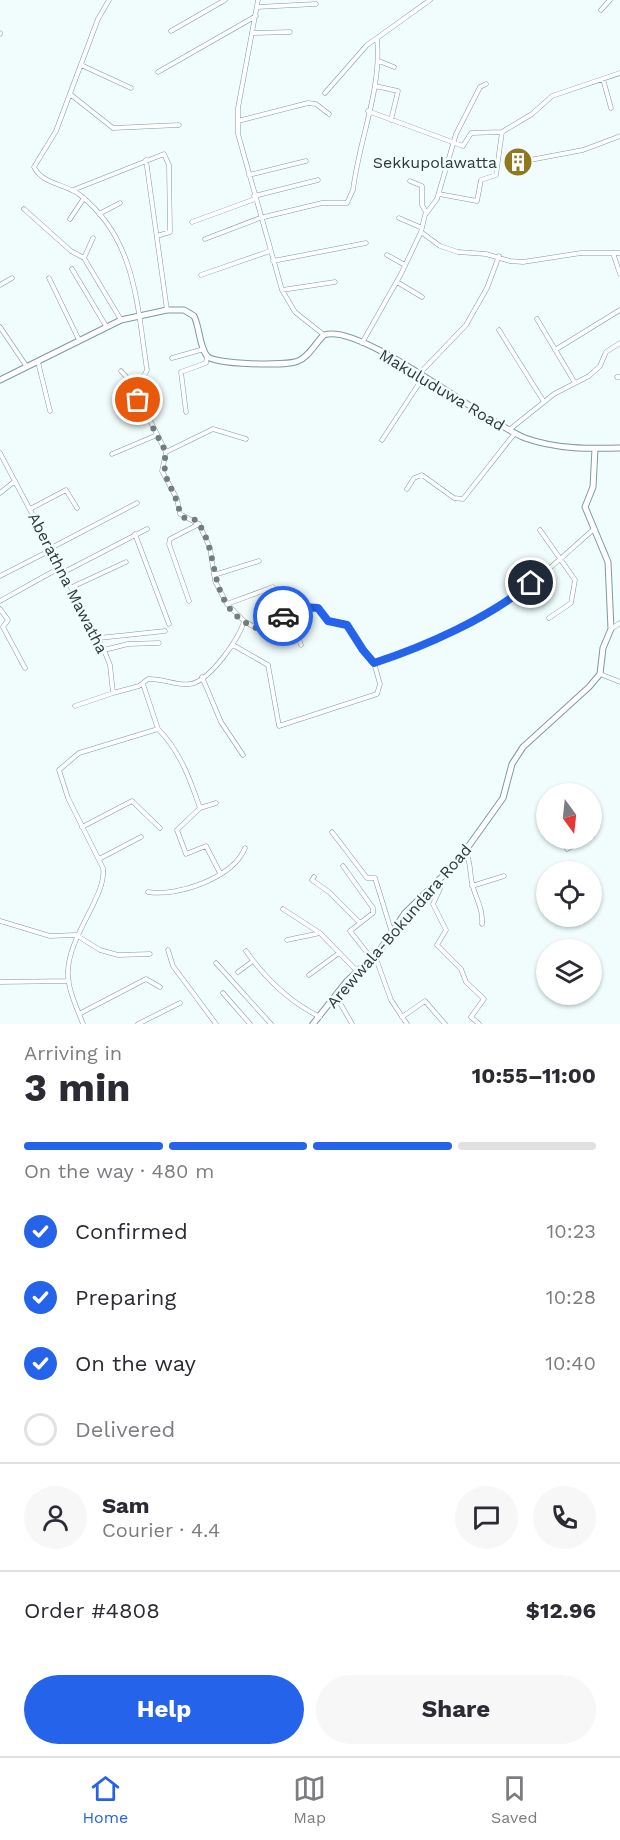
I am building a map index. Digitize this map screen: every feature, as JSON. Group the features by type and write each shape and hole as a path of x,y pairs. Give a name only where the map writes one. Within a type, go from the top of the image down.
{"street":[{"path":"109,0 98,19 56,131 34,167 42,176 84,198 99,214 125,250 147,370 144,376 130,381"},
{"path":"171,31 225,0"},
{"path":"207,356 243,365 293,363 302,359 324,335 295,312 282,290 238,134 238,121 258,0"},
{"path":"325,93 367,45 430,0"},
{"path":"602,10 610,0"},
{"path":"257,7 316,4"},
{"path":"158,72 256,16"},
{"path":"253,33 290,32"},
{"path":"204,239 260,218 322,203 346,203 353,190 375,86 379,61 377,38"},
{"path":"379,61 394,66"},
{"path":"81,65 130,88"},
{"path":"368,111 464,146 471,133 502,132 532,114 552,96 620,73"},
{"path":"603,79 611,108"},
{"path":"362,344 397,282 421,230 426,212 439,194 456,134 480,87 486,84"},
{"path":"375,86 398,91 391,120"},
{"path":"70,94 113,128 179,125"},
{"path":"238,121 308,103 316,104 328,114"},
{"path":"439,194 477,201 481,180 493,178 496,175 502,132"},
{"path":"530,160 592,148 620,136"},
{"path":"72,190 164,154 169,165 170,232 157,236"},
{"path":"146,160 167,310"},
{"path":"249,175 306,161"},
{"path":"192,222 255,197 318,180"},
{"path":"410,181 422,186 422,205 426,212"},
{"path":"70,219 84,198"},
{"path":"99,214 120,203"},
{"path":"24,209 71,251 84,258 121,320"},
{"path":"399,218 421,230 440,246 458,252 499,256 523,262 581,253 620,253"},
{"path":"84,258 93,238"},
{"path":"273,261 366,243"},
{"path":"201,275 270,251"},
{"path":"612,253 620,274"},
{"path":"387,255 405,265"},
{"path":"382,440 422,375 466,325 487,288 499,256"},
{"path":"72,269 106,326"},
{"path":"0,285 12,278"},
{"path":"49,278 79,340"},
{"path":"282,290 334,282"},
{"path":"397,282 422,297"},
{"path":"0,380 121,320 167,310 184,310 194,316 207,356 206,363 180,372 186,412"},
{"path":"555,350 620,310"},
{"path":"537,319 575,383"},
{"path":"0,327 27,367"},
{"path":"499,330 544,402"},
{"name":"Makuluduwa Road","path":"324,335 337,334 362,344 422,375 515,434 559,447 620,448"},
{"path":"508,430 544,402 590,376 600,366 606,352 620,343"},
{"path":"172,358 204,349"},
{"path":"38,362 50,411"},
{"path":"121,371 130,381 166,452 162,471 177,499 180,514 200,524 210,548 214,575 227,604 244,621 256,628 290,612 311,606 318,608 332,623 346,624 374,663 380,684 377,694 279,726 268,665 233,645"},
{"path":"166,452 213,429 246,439"},
{"path":"406,489 414,478 422,475 454,498 463,499 515,434"},
{"path":"112,454 157,435"},
{"path":"595,448 593,487 585,507 608,556 611,628 603,648 600,674 620,682"},
{"name":"Aberathna Mawatha","path":"0,453 99,638 111,665 110,683 114,693"},
{"path":"0,493 15,481"},
{"path":"30,509 66,490 77,508"},
{"path":"0,576 137,503"},
{"path":"189,601 169,544 170,539 200,524"},
{"path":"374,663 429,642 496,608 520,592 595,528"},
{"path":"64,572 147,529"},
{"path":"540,530 559,560 575,577 572,601 549,618"},
{"path":"135,534 169,624"},
{"path":"214,575 259,561"},
{"path":"72,587 126,562"},
{"path":"0,601 61,567"},
{"path":"227,604 273,587"},
{"path":"0,609 8,620 3,627 26,668"},
{"path":"290,612 301,645"},
{"path":"75,705 141,685 147,679 192,684 202,678 233,645 244,621"},
{"path":"611,628 620,623"},
{"path":"99,638 165,631"},
{"path":"104,650 128,644 159,643"},
{"name":"Arewwala-Bokundara Road","path":"313,1024 357,971 373,957 405,913 439,880 465,850 503,798 512,764 523,747 600,674"},
{"path":"202,678 221,722 243,755"},
{"path":"141,685 158,729 169,740 188,773 200,808"},
{"path":"82,1024 68,972 76,935 104,879 99,859 82,828 59,770 79,753 158,729"},
{"path":"82,828 132,801 160,828"},
{"path":"216,803 200,808 177,830 186,854 207,848 220,873"},
{"path":"332,832 367,878 375,878 392,933"},
{"path":"99,859 141,837"},
{"path":"148,892 158,894 190,889 234,865 245,848"},
{"path":"465,850 470,861 472,886 481,907 482,924"},
{"path":"343,866 373,908 373,913 350,933 373,957 386,990 407,1024"},
{"path":"472,886 504,876"},
{"path":"314,877 312,880 351,911 360,922"},
{"path":"439,880 440,889 433,904 446,930 437,945 461,969 466,982 484,999 471,1017 479,1024"},
{"path":"283,909 320,933 357,971"},
{"path":"0,921 50,936 76,935 100,950 118,955 150,954"},
{"path":"287,940 320,933"},
{"path":"168,950 174,966 216,1024"},
{"path":"246,951 273,984 303,1008 320,1017"},
{"path":"309,975 339,953"},
{"path":"238,972 253,961"},
{"path":"216,963 271,1024"},
{"path":"79,1014 146,979 160,987"},
{"path":"0,982 69,981"},
{"path":"223,993 249,1024"},
{"path":"336,996 352,1024"},
{"path":"402,1017 425,1001 445,1024"},
{"path":"138,1024 180,1003"}],"way so far":[{"path":"138,400 166,452 162,471 177,499 180,514 200,524 210,548 215,581 227,604 244,621 256,628 283,616"}],"place":[{"name":"Sekkupolawatta","path":"518,162"}],"route":[{"path":"283,616 303,607 318,608 328,621 334,624 346,624 374,663 406,652 453,630 496,608 531,583"}]}
